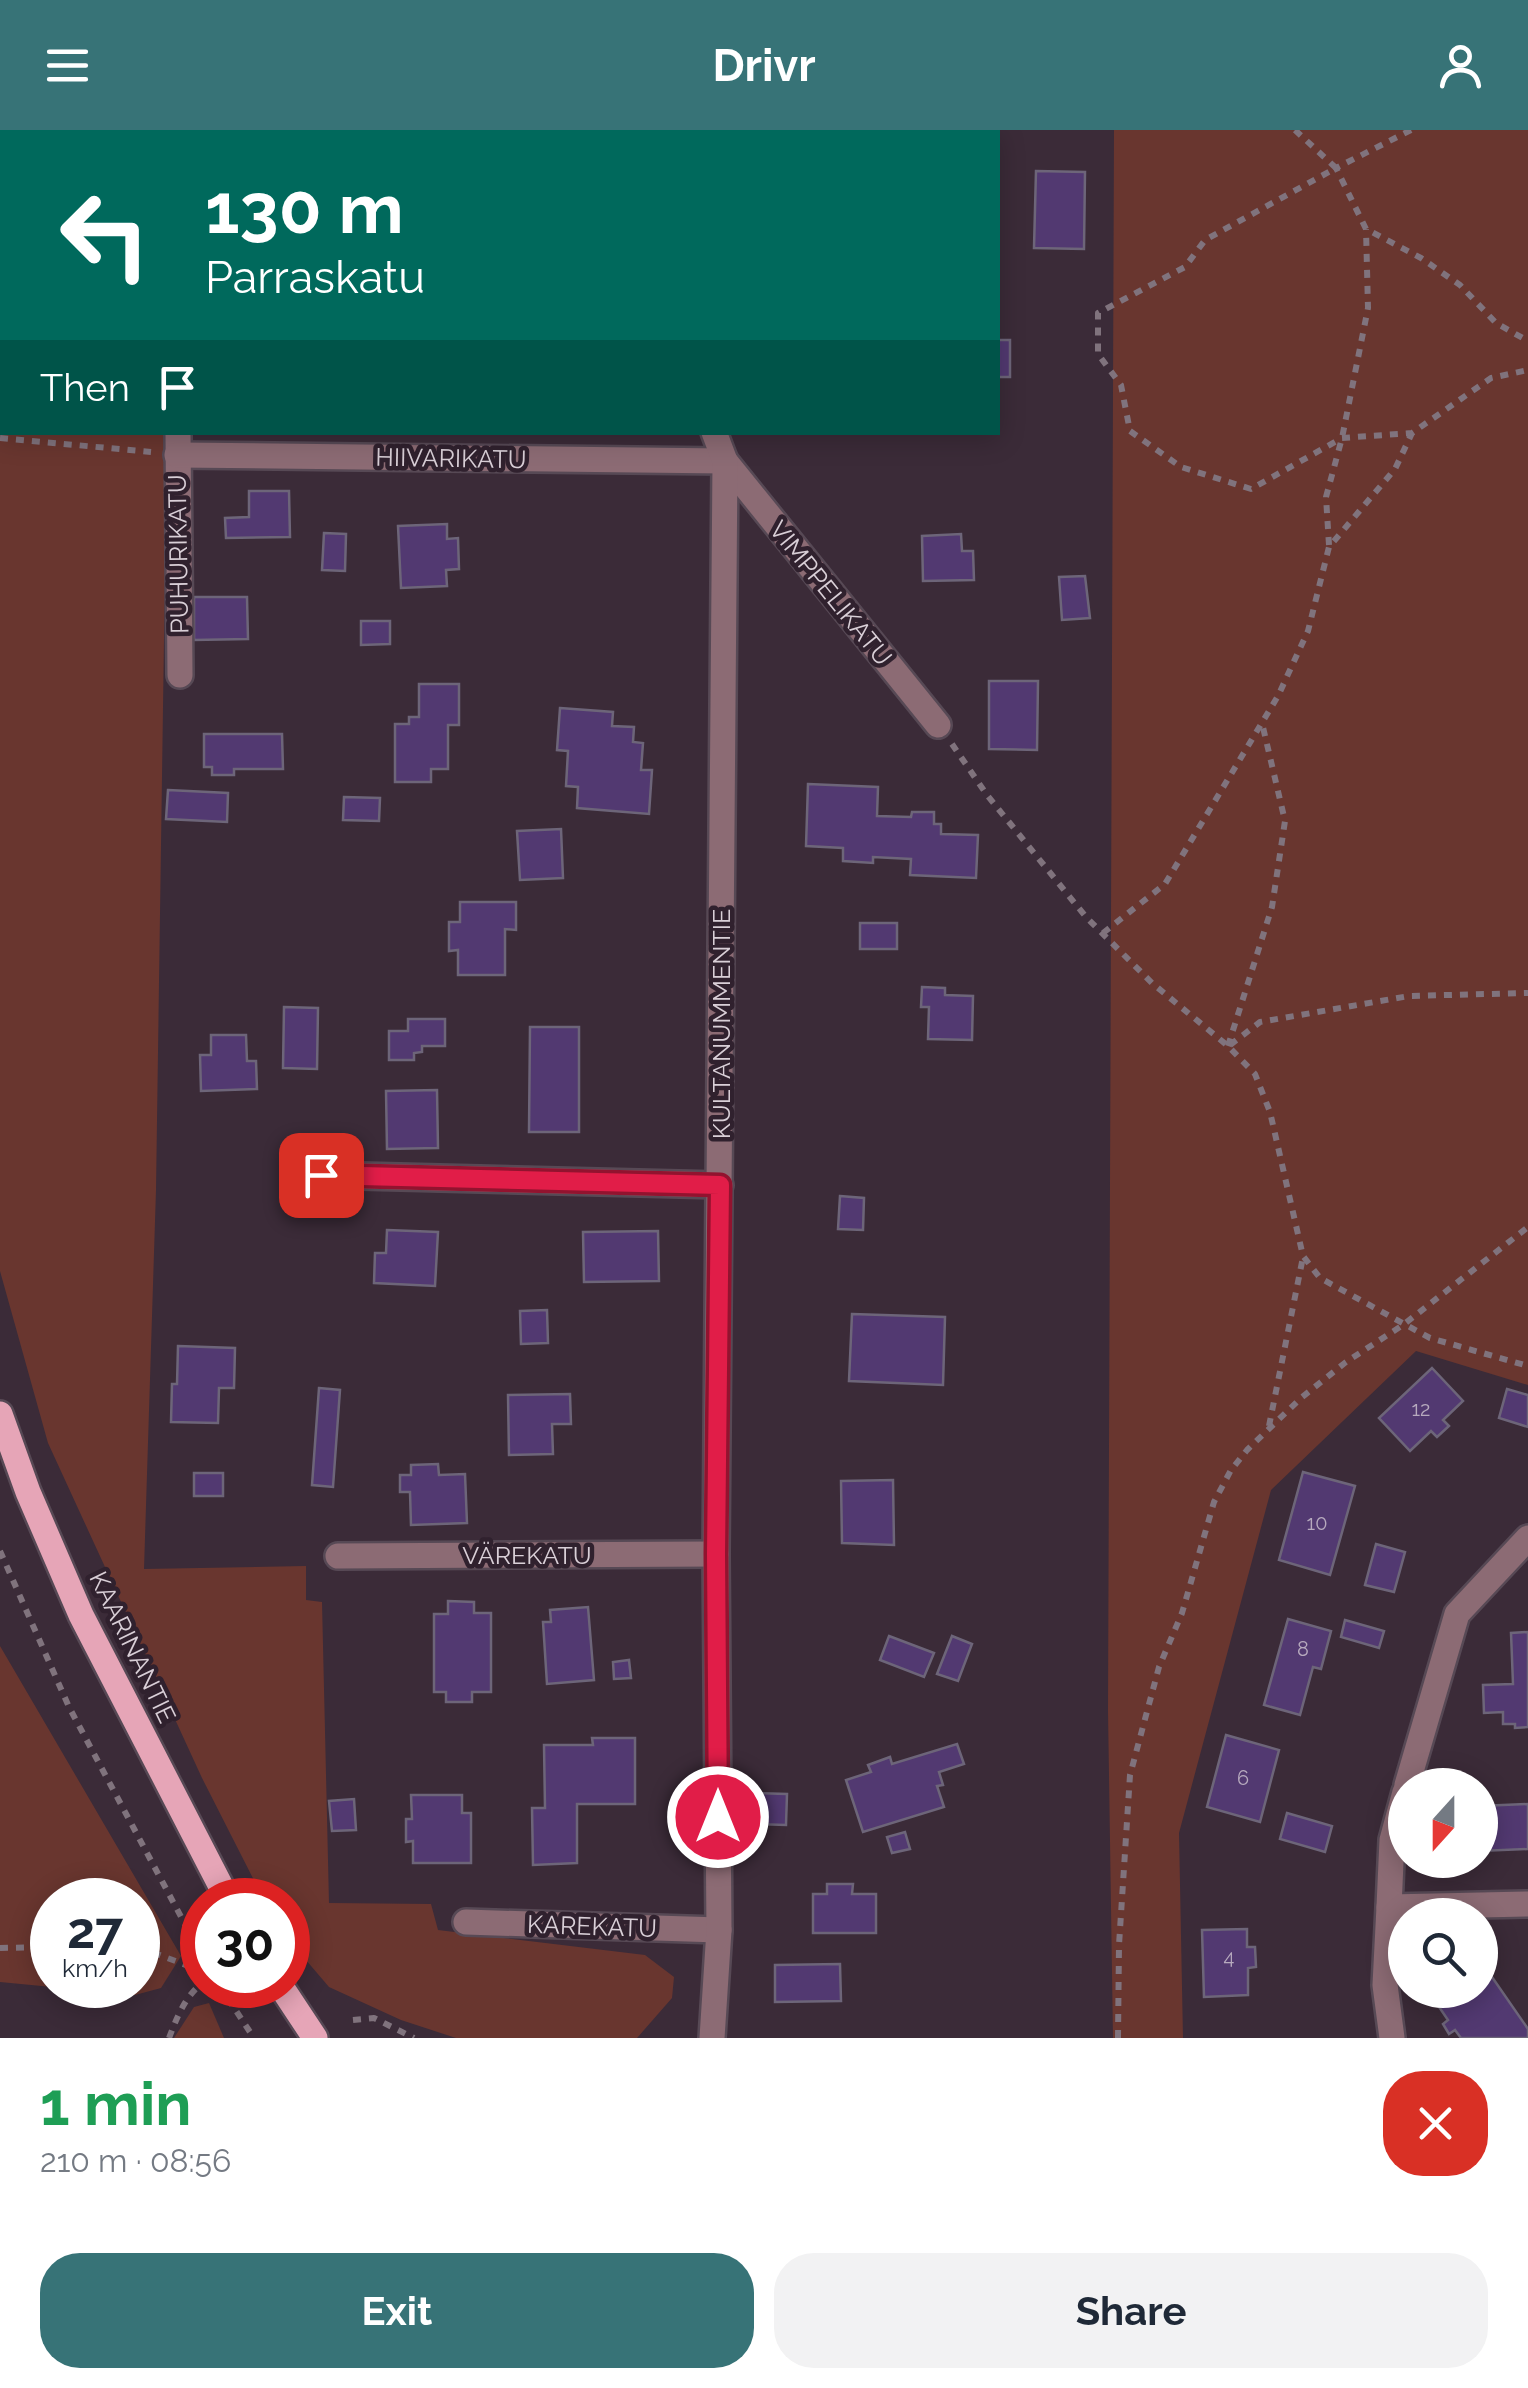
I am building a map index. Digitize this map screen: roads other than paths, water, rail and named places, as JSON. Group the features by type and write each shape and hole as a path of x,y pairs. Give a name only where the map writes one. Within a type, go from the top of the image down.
{"main road":[{"name":"KAARINANTIE","path":"0,1414 28,1492 82,1614 217,1878"},
{"path":"295,2008 315,2038"}],"street":[{"name":"KULTANUMMENTIE","path":"712,2038 719,1930 716,1554 725,461 715,435"},
{"name":"HIIVARIKATU","path":"177,444 725,461"},
{"name":"PUHURIKATU","path":"177,444 180,675"},
{"name":"VIMPPELIKATU","path":"725,461 938,725"},
{"path":"321,1175 720,1185"},
{"path":"1411,1768 1457,1614 1528,1538"},
{"name":"VÄREKATU","path":"338,1556 716,1554"},
{"path":"1498,1905 1528,1904"},
{"name":"KAREKATU","path":"466,1922 719,1930"},
{"path":"1388,1926 1388,2008"},
{"path":"1388,2008 1392,2038"}]}
